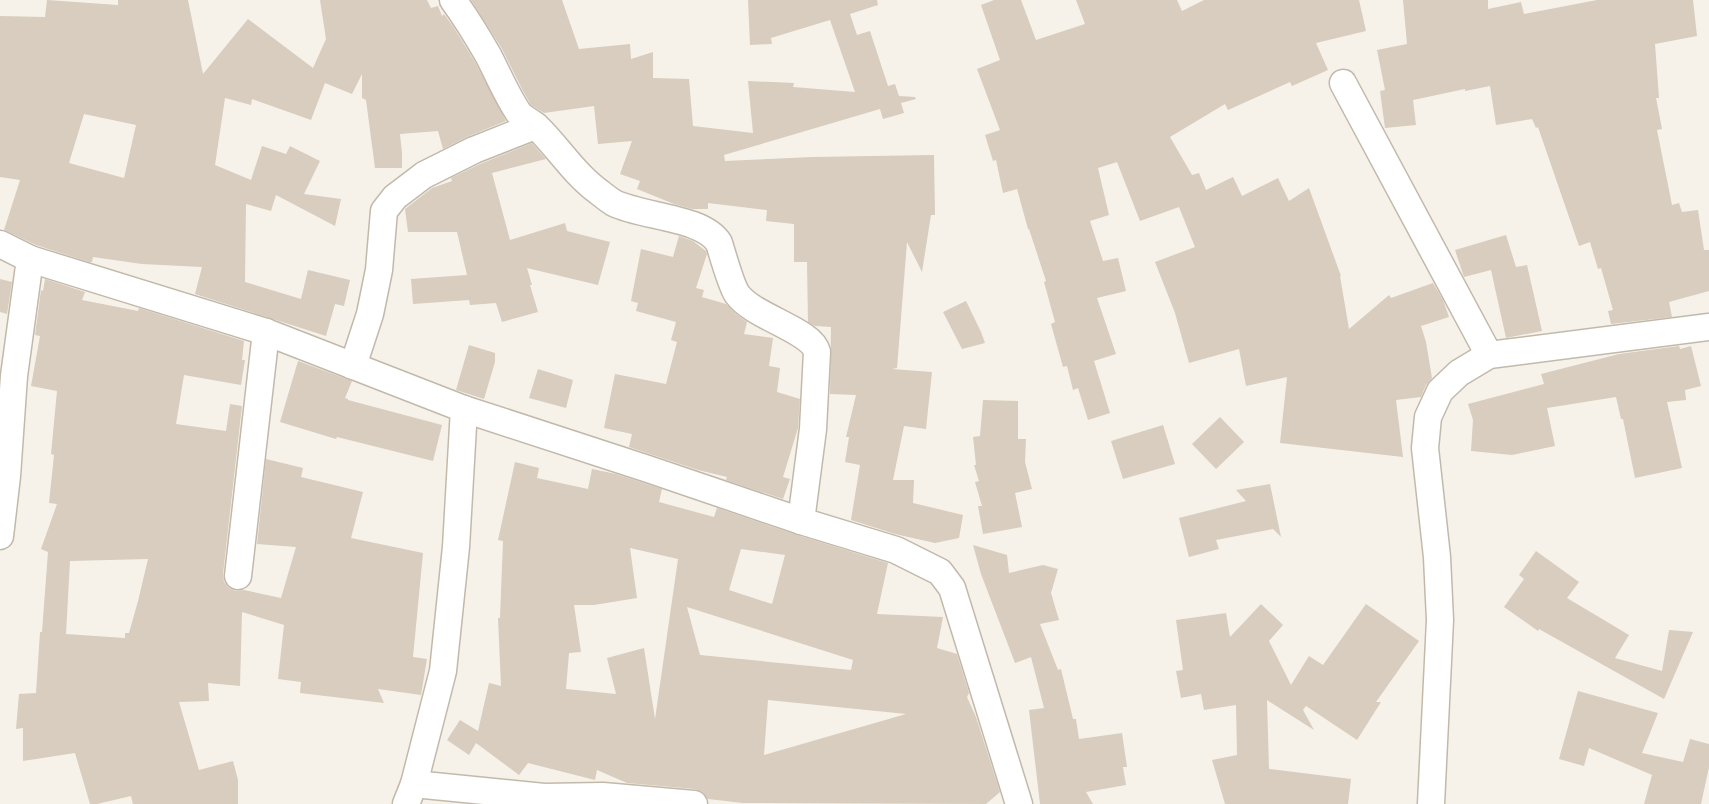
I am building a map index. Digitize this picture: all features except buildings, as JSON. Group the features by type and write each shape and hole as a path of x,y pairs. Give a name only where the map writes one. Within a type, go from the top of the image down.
{"street":[{"path":"453,0 470,24 508,96 520,114 535,126 579,175 614,203 687,223 714,236 719,244 737,294 755,310 800,334 816,346 818,352 813,429 801,520"},
{"path":"1342,83 1488,355"},
{"path":"353,366 370,314 379,270 384,211 396,197 424,175 474,150 535,126"},
{"path":"0,244 30,259 266,332 464,409 896,550 940,572 952,588 1019,804"},
{"path":"0,536 7,476 14,376 30,259"},
{"path":"1431,804 1440,620 1437,557 1425,448 1428,416 1440,391 1459,373 1488,355 1709,327"},
{"path":"238,576 266,332"},
{"path":"464,409 456,547 443,671 410,794 544,798 603,796 694,804"}]}
